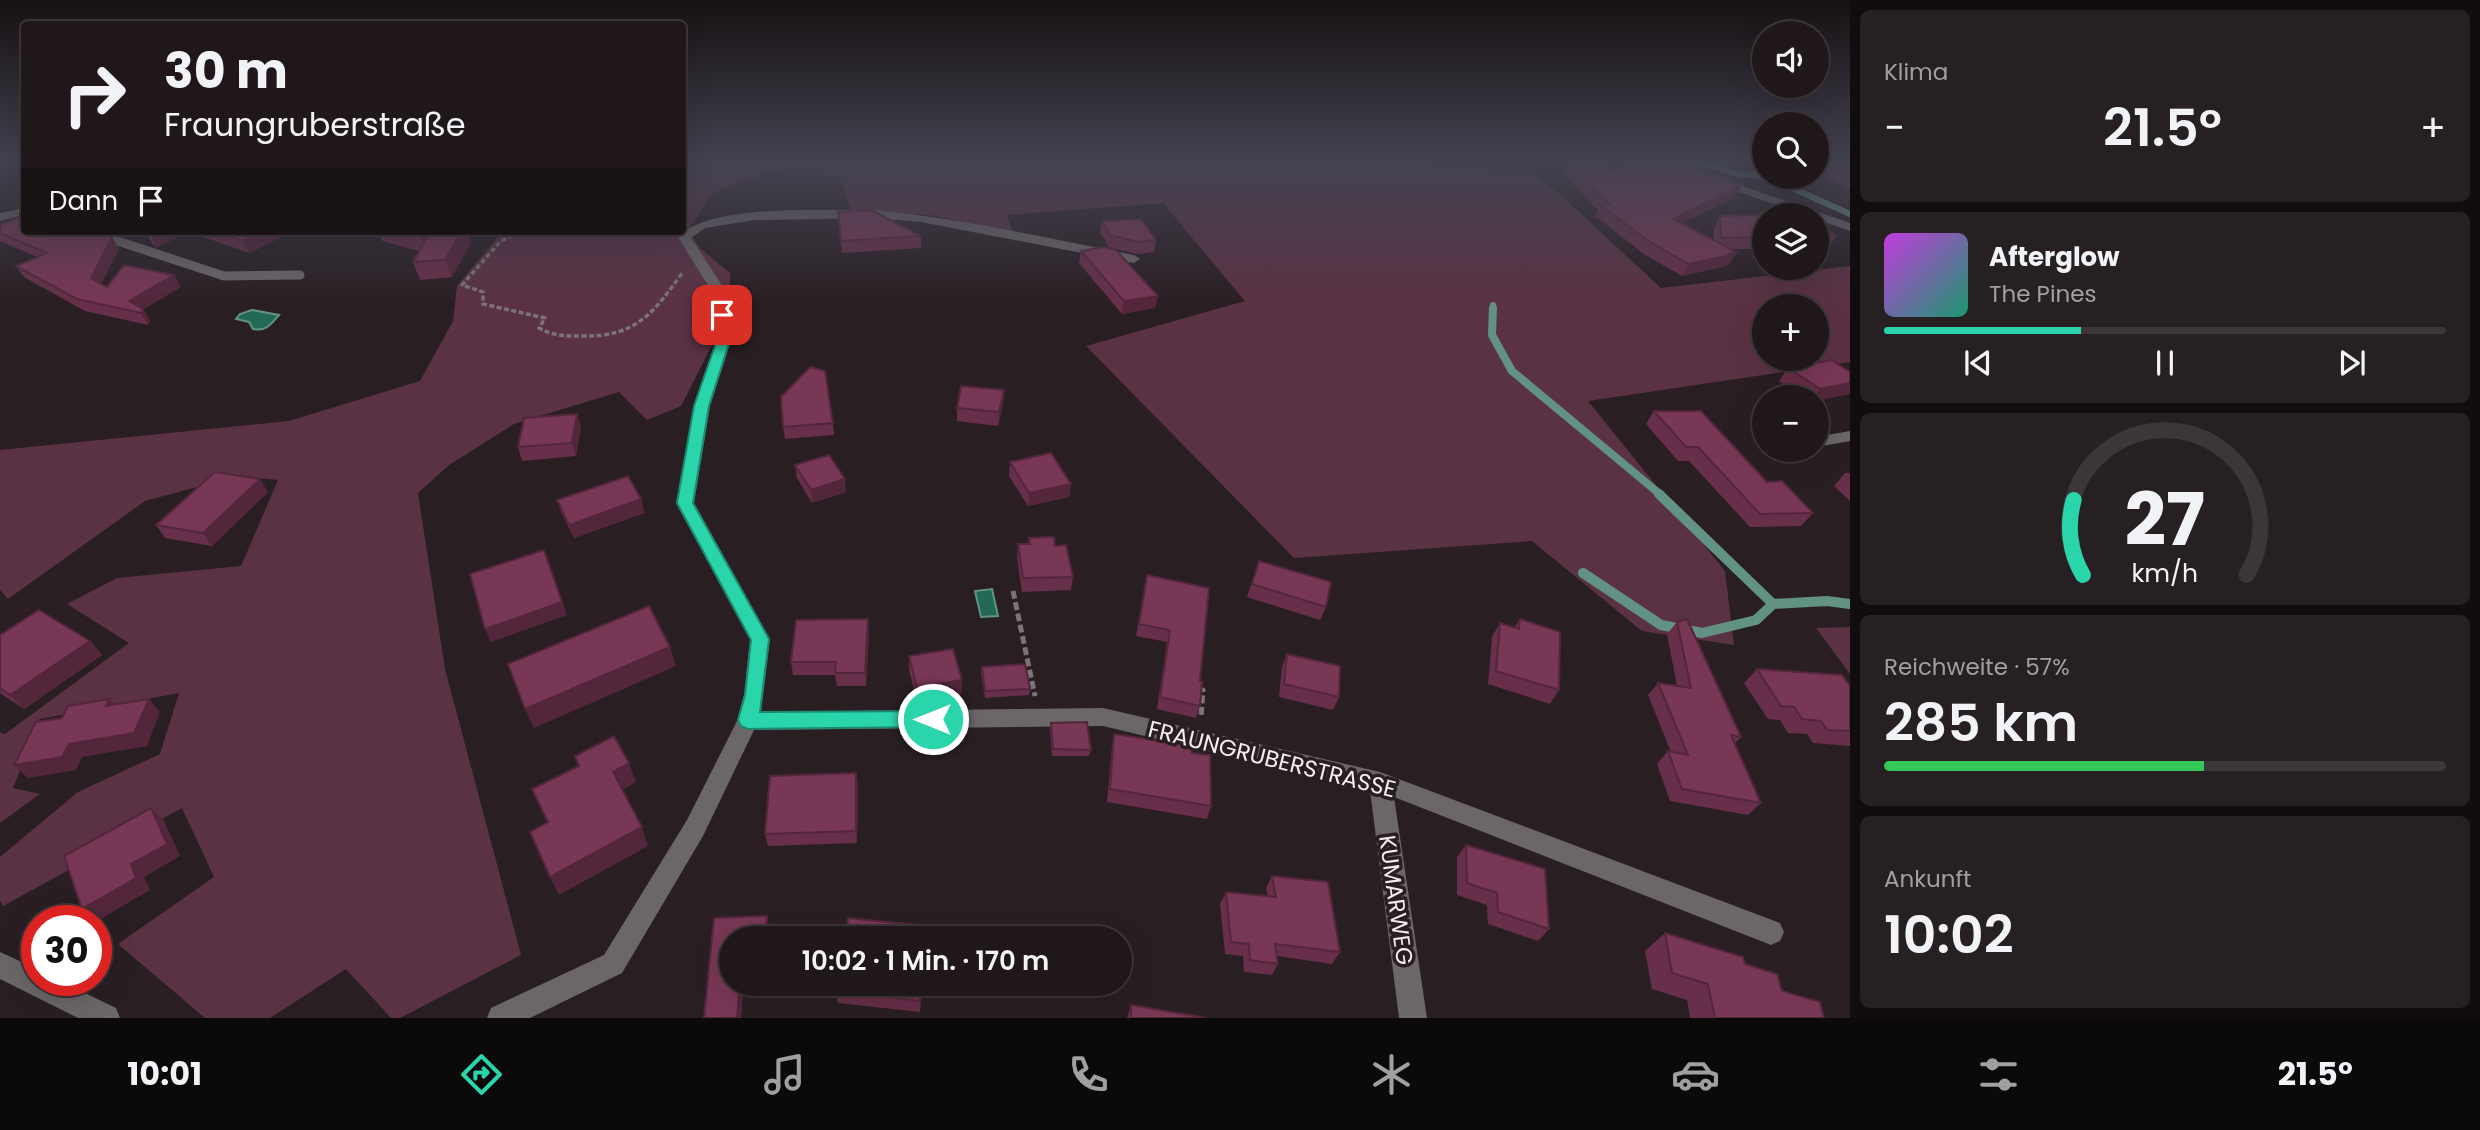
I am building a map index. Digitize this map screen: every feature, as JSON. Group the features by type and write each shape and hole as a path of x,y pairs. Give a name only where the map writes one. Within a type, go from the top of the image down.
{"street":[{"path":"0,217 21,213"},
{"path":"501,1018 613,964 695,828 748,720 754,695 760,639 685,503 702,406 726,334 716,288 684,237 701,225 755,216 873,215 978,228 1134,259"},
{"path":"1829,220 1850,227"},
{"path":"1829,440 1850,436"},
{"name":"FRAUNGRUBERSTRASSE","path":"748,720 1103,717 1380,782 1771,932"},
{"name":"KUMARWEG","path":"1380,782 1413,1018"},
{"path":"0,965 106,1018"}],"lane":[{"path":"100,235 224,276 300,275"}],"path":[{"path":"512,235 500,242 462,285 484,292 483,304 545,318 539,328 548,335 581,337 629,332 658,306 695,255"},
{"path":"1013,591 1039,718"},
{"path":"1189,687 1203,691 1199,740"}],"shaded area":[{"path":"686,209 703,209 688,230 700,248 730,273 730,310 681,406 647,420 619,392 514,424 449,465 418,493 445,669 521,955 400,1018 391,1018 346,969 270,1018 205,1018 118,944 214,877 182,808 3,906 0,900 0,857 78,792 160,754 179,693 40,719 13,788 40,794 0,823 0,733 5,734 129,643 67,604 117,578 241,566 278,480 238,476 145,501 8,599 0,590 0,450 289,421 420,381 453,321 457,286 500,235 686,235"},
{"path":"850,209 1091,209 1007,215 1012,231 929,215"},
{"path":"1168,209 1575,209 1661,288 1752,277 1752,280 1829,280 1829,268 1850,266 1850,362 1829,365 1829,294 1752,294 1752,371 1790,371 1588,401 1725,571 1734,645 1642,631 1532,541 1294,558 1086,346 1245,301"},
{"path":"252,310 279,315 271,324 258,330 253,329 249,322 236,319 240,314"},
{"path":"992,589 998,616 981,617 975,591"},
{"path":"1850,627 1850,674 1816,628"}],"building":[{"path":"1605,209 1694,209 1673,219 1737,252 1689,264 1650,242"},
{"path":"871,210 921,236 841,241 838,212"},
{"path":"1752,215 1752,237 1721,238 1720,216"},
{"path":"21,216 21,235 112,237 91,278 107,287 124,265 174,275 129,301 143,309 141,313 77,299 16,266 47,253 0,233 0,225"},
{"path":"1141,219 1156,240 1139,242 1110,235 1102,221"},
{"path":"226,235 255,235 243,241"},
{"path":"429,235 460,235 445,260 413,262"},
{"path":"1104,247 1116,250 1158,296 1124,301 1081,251"},
{"path":"1829,361 1850,372 1850,383 1829,387 1829,385 1814,385 1793,371 1829,371"},
{"path":"810,367 825,371 833,423 783,427 781,397"},
{"path":"961,386 1004,390 999,412 957,408"},
{"path":"1654,411 1701,411 1767,482 1782,481 1813,513 1760,514 1698,447 1686,447"},
{"path":"577,414 572,443 518,447 524,418"},
{"path":"1051,453 1071,484 1029,493 1010,462"},
{"path":"829,455 845,479 811,490 795,465"},
{"path":"215,472 260,479 203,533 156,525"},
{"path":"628,476 641,499 569,525 557,500"},
{"path":"1054,537 1055,546 1066,545 1073,577 1023,578 1018,544 1030,544 1029,538"},
{"path":"544,550 562,602 485,629 470,574"},
{"path":"1259,561 1331,582 1326,607 1252,584"},
{"path":"1147,575 1209,588 1200,706 1160,697 1170,630 1139,624"},
{"path":"649,606 670,647 525,709 508,664"},
{"path":"39,610 90,641 10,695 0,688 0,635"},
{"path":"868,619 865,673 835,673 836,662 791,662 796,620"},
{"path":"1520,619 1560,632 1559,690 1496,671 1500,623 1519,629"},
{"path":"1687,619 1741,737 1731,735 1761,803 1682,789 1668,751 1688,755 1658,683 1691,688 1677,622"},
{"path":"953,649 962,680 917,688 909,656"},
{"path":"1287,654 1340,666 1339,697 1284,684"},
{"path":"1025,664 1030,689 985,691 982,667"},
{"path":"1757,669 1842,675 1850,686 1850,731 1827,730 1821,721 1802,719 1794,707 1781,706"},
{"path":"109,699 106,706 149,699 134,733 69,744 62,757 14,765 36,722 62,718 68,706"},
{"path":"1087,722 1091,750 1053,749 1051,723"},
{"path":"1114,734 1192,746 1192,753 1210,755 1211,806 1110,789"},
{"path":"614,736 629,763 613,772 642,827 550,877 530,832 548,822 532,789 579,766 575,756"},
{"path":"856,773 856,831 765,834 770,776"},
{"path":"151,808 167,844 131,864 136,878 89,905 81,905 64,856"},
{"path":"1466,845 1545,869 1549,929 1498,912 1497,893 1467,883"},
{"path":"1272,876 1328,882 1340,952 1275,944 1278,964 1250,960 1249,944 1231,942 1226,892 1276,897"},
{"path":"767,916 766,926 719,926 719,996 739,996 737,1018 704,1018 714,918"},
{"path":"848,918 927,926 847,926"},
{"path":"1665,933 1743,957 1745,964 1777,974 1782,991 1820,1002 1824,1018 1715,1018 1708,984 1672,973"},
{"path":"878,996 920,996 920,1001"},
{"path":"1131,1005 1206,1018 1131,1018"}],"waterway":[{"path":"1838,209 1850,214"},
{"path":"1493,308 1492,335 1512,371 1661,495"},
{"path":"1659,494 1773,604"},
{"path":"1583,573 1661,625 1702,633 1756,620 1773,604"},
{"path":"1773,604 1827,601 1850,604"}],"route":[{"path":"722,315 726,334 702,406 685,503 760,639 754,695 748,720 933,719"}]}
